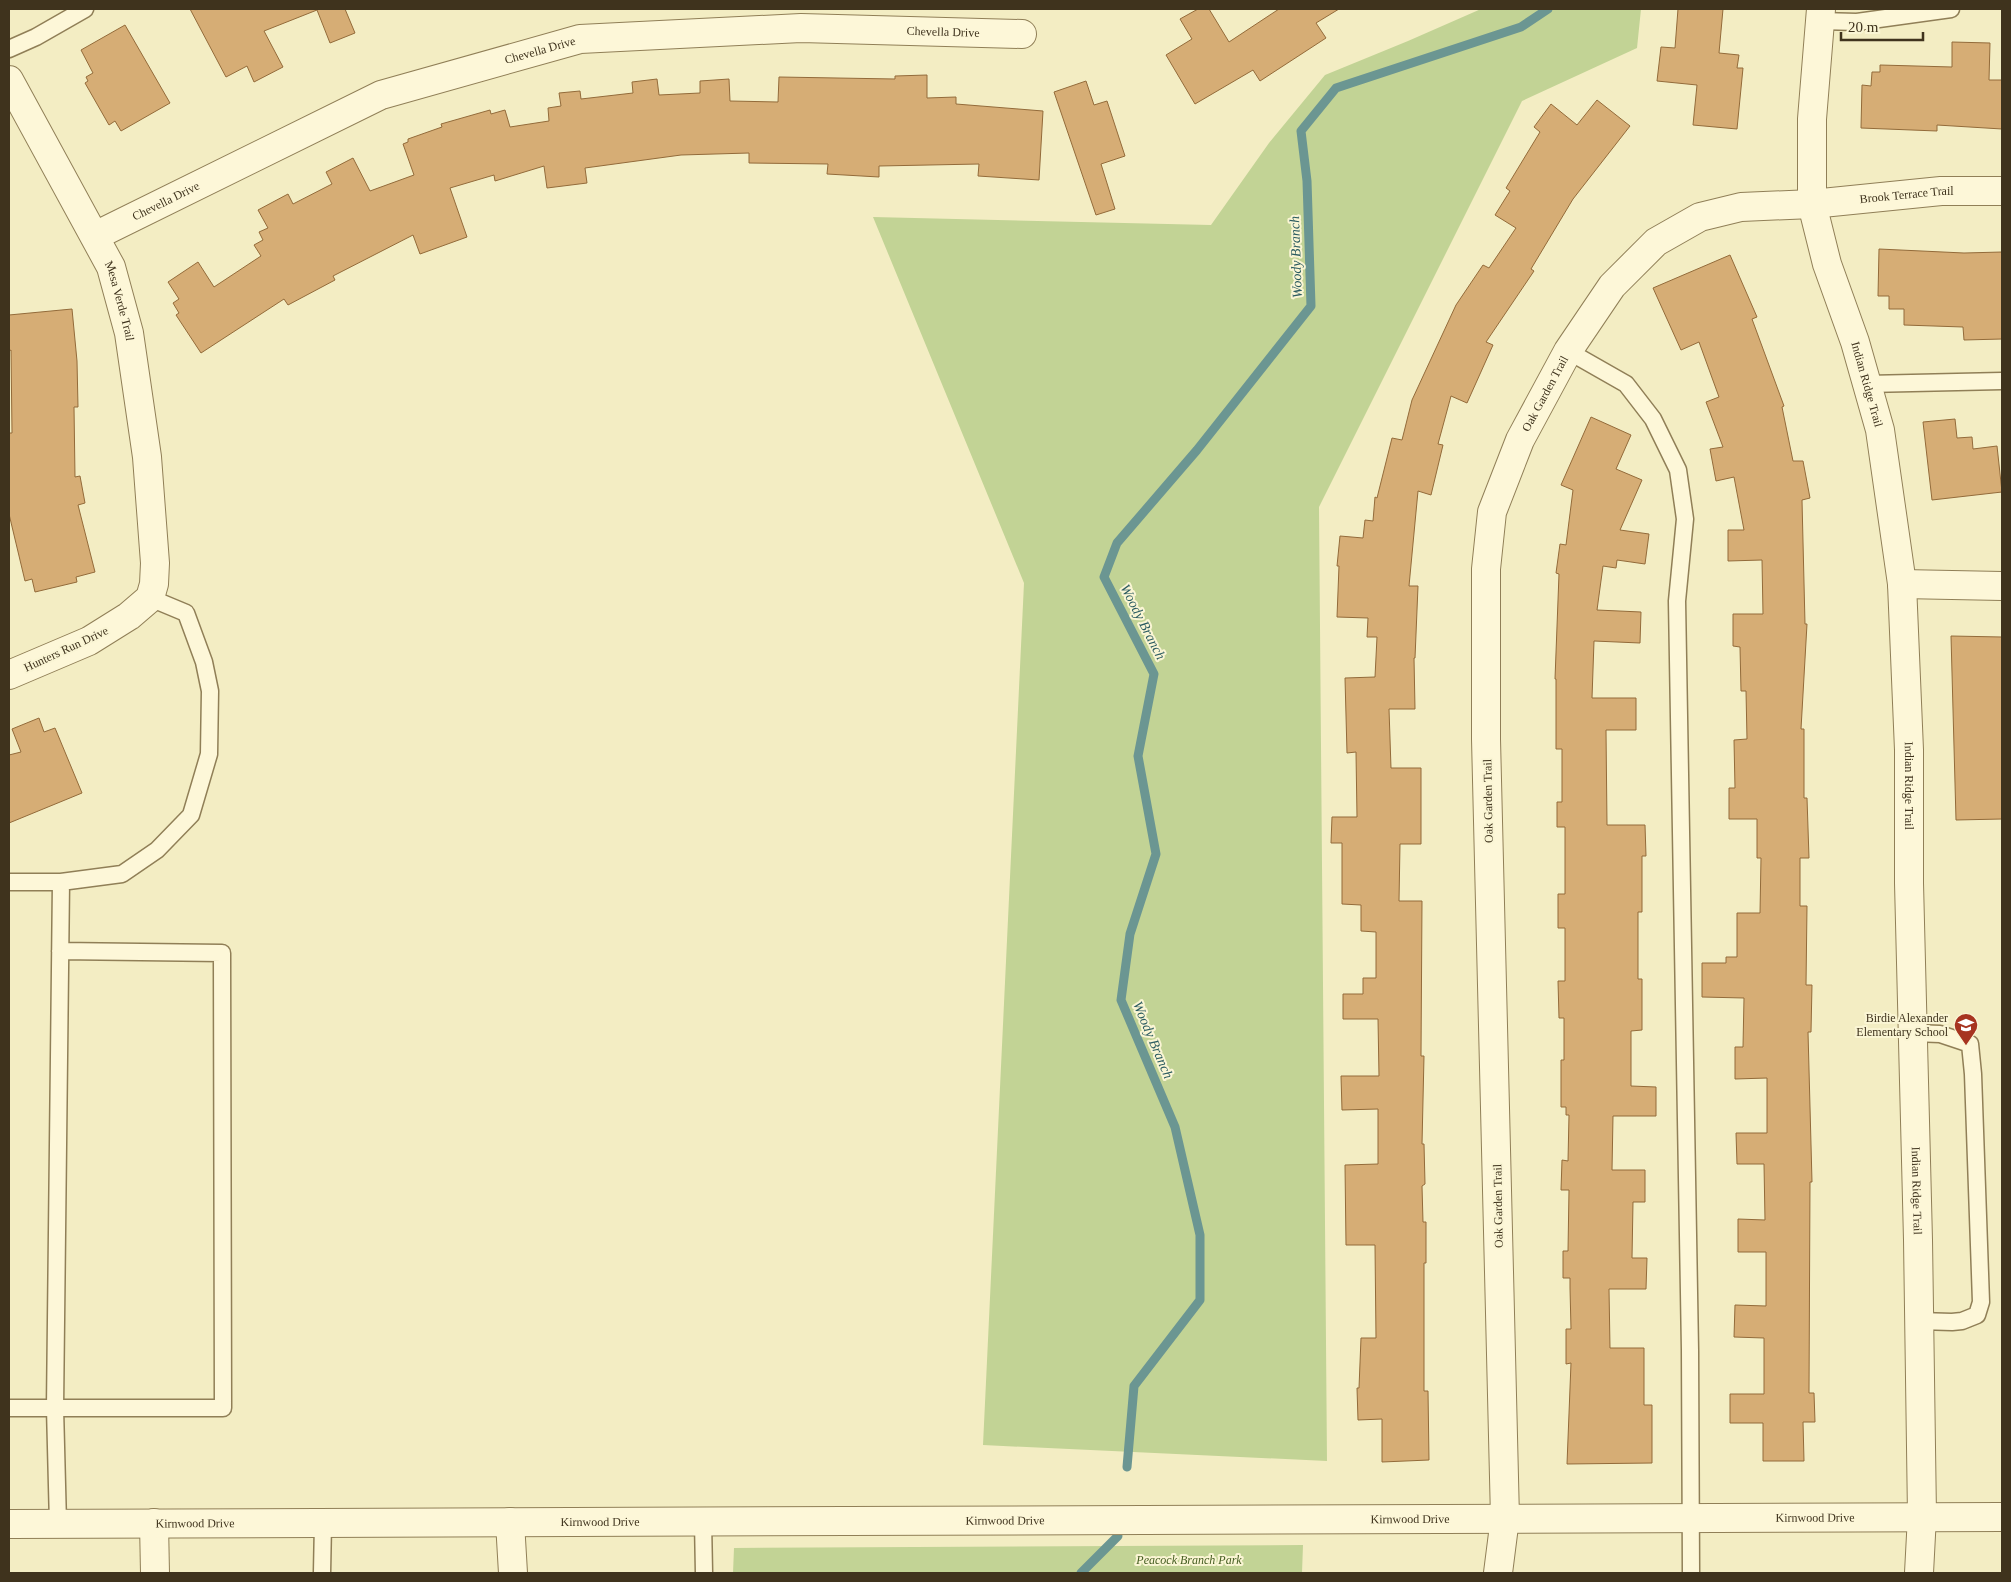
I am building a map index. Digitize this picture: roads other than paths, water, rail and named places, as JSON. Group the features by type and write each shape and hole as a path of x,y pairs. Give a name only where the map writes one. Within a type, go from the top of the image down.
{"street":[{"name":"Indian Ridge Trail","path":"1821,15 1812,119 1812,204 1827,264 1855,342 1880,430 1902,584 1909,750 1909,883 1919,1322 1922,1516 1919,1573"},
{"name":"Chevella Drive","path":"95,236 381,95 580,39 801,28 1022,34"},
{"name":"Mesa Verde Trail","path":"9,80 111,267 129,333 147,457 154,544 154,584 150,598"},
{"name":"Brook Terrace Trail","path":"1812,204 1941,191 2002,191"},
{"name":"Oak Garden Trail","path":"1498,1573 1505,1518 1486,739 1486,569 1492,512 1520,440 1568,351 1612,286 1656,242 1700,217 1742,207 1812,204"},
{"path":"1902,584 2002,586"},
{"name":"Hunters Run Drive","path":"9,675 89,641 129,616 150,598"},
{"name":"Kirnwood Drive","path":"9,1524 2002,1517"},
{"path":"510,1522 512,1573"},
{"path":"154,1523 155,1573"}],"lane":[{"path":"9,49 36,37 85,9"},
{"path":"1821,15 1857,22 1951,9"},
{"path":"1568,351 1626,384 1653,419 1678,470 1685,519 1677,601 1690,1332 1691,1573"},
{"path":"1867,384 2002,381"},
{"path":"9,882 61,882 122,874 157,850 191,816 209,754 210,692 204,662 186,613 150,598"},
{"path":"58,1524 55,1408 61,882"},
{"path":"9,1408 224,1408 222,953 60,951"},
{"path":"1912,1033 1940,1034 1970,1044 1981,1302 1977,1315 1962,1321 1919,1322"},
{"path":"703,1521 704,1573"},
{"path":"322,1573 323,1523"}],"waterway":[{"name":"Woody Branch","path":"1127,1467 1134,1386 1200,1300 1200,1235 1175,1127 1121,1000 1130,934 1156,854 1138,756 1154,674 1104,577 1117,543 1197,450 1311,306 1307,181 1301,131 1336,88 1521,27 1548,9"},
{"name":"Woody Branch","path":"1081,1573 1118,1536"}],"place":[{"name":"Birdie Alexander Elementary School","path":"1966,1046"}],"park label":[{"name":"Peacock Branch Park","path":"1189,1560"}]}
